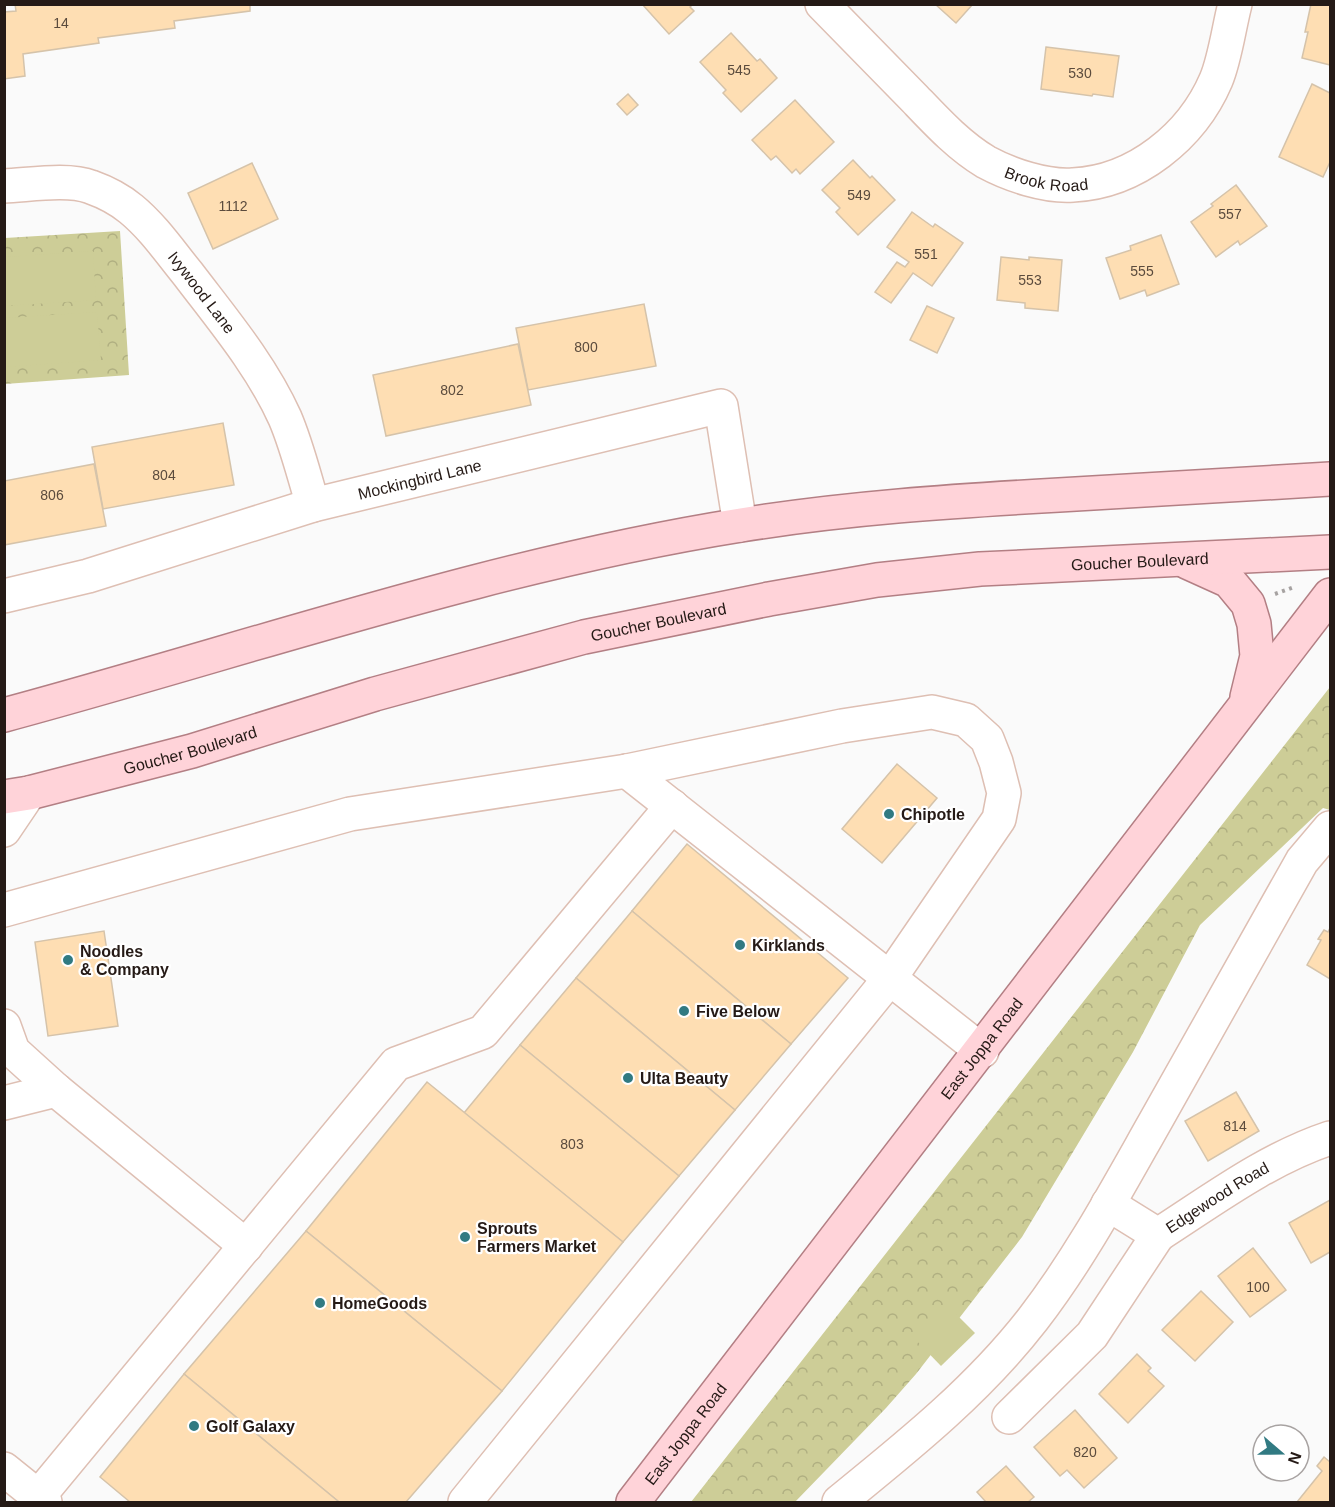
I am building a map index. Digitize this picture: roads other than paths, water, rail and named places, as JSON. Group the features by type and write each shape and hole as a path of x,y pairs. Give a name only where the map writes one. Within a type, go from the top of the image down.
{"main road":[{"path":"4,715 470,583 547,564 740,525 816,514 974,500 1330,479"},
{"name":"Goucher Boulevard","path":"17,795 192,751 375,694 596,634 769,599 877,580 980,569 1330,552"},
{"path":"1180,559 1229,581 1248,604 1254,624 1257,656 1244,708"},
{"name":"East Joppa Road","path":"633,1503 1330,595"}],"street":[{"name":"Brook Road","path":"822,4 948,132 985,162 1047,183 1072,186 1127,172 1155,156 1181,134 1201,109 1217,78 1235,4"},
{"name":"Ivywood Lane","path":"4,186 68,183 88,186 110,195 130,208 149,227 233,331 265,381 285,418 313,505"},
{"name":"Mockingbird Lane","path":"4,596 88,576 313,505 720,406 740,525"},
{"path":"4,910 350,814 627,771 842,726 932,712 966,720 987,739 1004,793 999,819 890,978 465,1503"},
{"path":"627,771 982,1051"},
{"path":"4,830 17,795"},
{"path":"4,1469 42,1500 396,1064 483,1032 672,806"},
{"path":"839,1503 914,1441 996,1363 1033,1320 1060,1282 1108,1204 1302,861 1330,828"},
{"path":"4,1026 13,1051 56,1090 246,1246"},
{"path":"4,1102 56,1090"},
{"name":"Edgewood Road","path":"1108,1204 1158,1235 1272,1162 1301,1148 1330,1138"},
{"path":"1009,1417 1092,1335 1158,1235"}],"place":[{"name":"Chipotle","path":"889,814"},
{"name":"Kirklands","path":"740,945"},
{"name":"Noodles & Company","path":"68,960"},
{"name":"Five Below","path":"684,1011"},
{"name":"Ulta Beauty","path":"628,1078"},
{"name":"Sprouts Farmers Market","path":"465,1237"},
{"name":"HomeGoods","path":"320,1303"},
{"name":"Golf Galaxy","path":"194,1426"}]}
